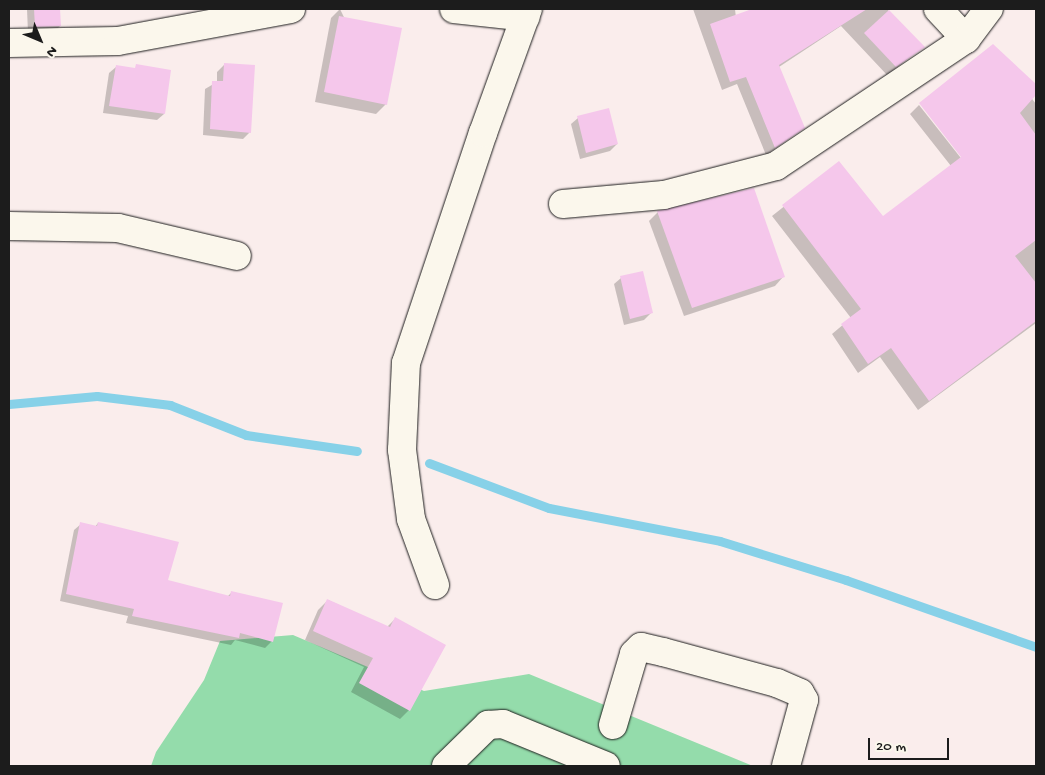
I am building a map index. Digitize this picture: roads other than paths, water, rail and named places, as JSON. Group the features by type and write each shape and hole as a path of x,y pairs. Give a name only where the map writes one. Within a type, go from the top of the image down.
{"street":[{"path":"9,43 118,40 291,9"},
{"path":"435,585 411,519 402,450 406,363 482,133 527,13 454,9"},
{"path":"938,9 966,39"},
{"path":"563,204 664,195 776,166 966,39 989,9"},
{"path":"9,226 118,228 237,256"},
{"path":"613,725 634,654 641,647 663,652 777,683 800,693 804,700 786,766"},
{"path":"446,766 488,725 503,724 606,766"}],"waterway":[{"path":"9,404 97,396 170,405 246,435 357,451"},
{"path":"429,463 549,508 720,541 846,580 1036,647"}]}
